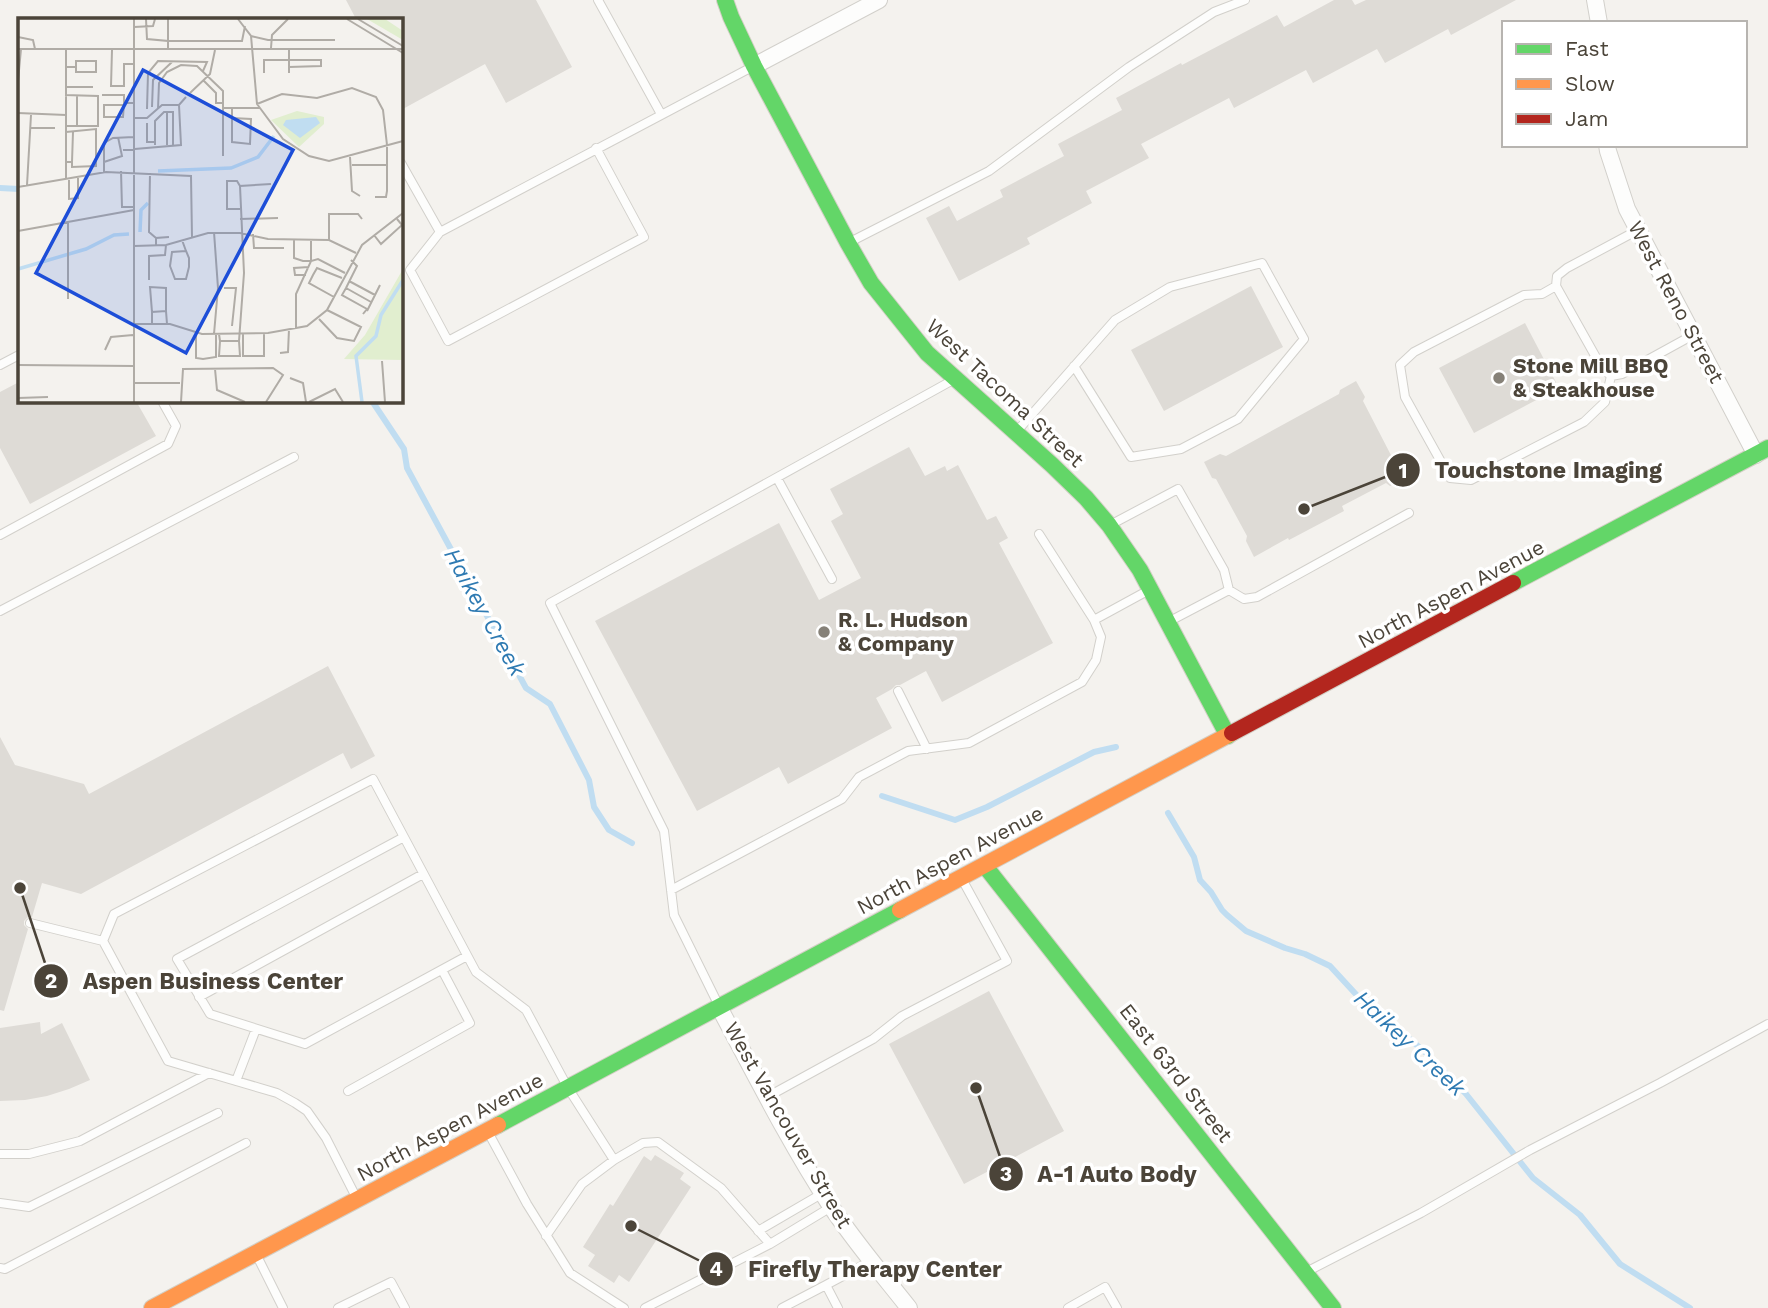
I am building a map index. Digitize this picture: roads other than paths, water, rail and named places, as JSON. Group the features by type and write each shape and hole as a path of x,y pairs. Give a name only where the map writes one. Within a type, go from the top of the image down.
{"main road":[{"name":"West Tacoma Street","path":"725,0 754,66 871,283 927,353 1086,498 1109,525 1140,570 1228,736"},
{"name":"North Aspen Avenue","path":"152,1308 1762,452"},
{"name":"East 63rd Street","path":"985,866 1333,1308"}],"street":[{"path":"754,66 878,0"},
{"path":"1597,1 1599,21"},
{"name":"West Reno Street","path":"1607,147 1627,209 1693,335 1762,452"},
{"name":"West Vancouver Street","path":"719,1007 827,1200 909,1308"}],"lane":[{"path":"598,0 661,114"},
{"path":"848,243 989,171 1129,67 1214,12 1245,0"},
{"path":"596,148 644,237 448,341 410,270 440,232 596,148 754,66"},
{"path":"402,165 440,232"},
{"path":"1611,376 1602,368 1556,286 1556,276 1638,230"},
{"path":"1016,432 1074,366 1115,320 1170,287 1262,263 1304,339 1238,419 1181,449 1131,457 1074,366"},
{"path":"1556,286 1542,294 1524,295 1414,352 1400,365 1405,397 1450,478 1471,480 1584,422 1605,402 1611,376"},
{"path":"1611,376 1622,374 1693,335"},
{"path":"0,365 18,356"},
{"path":"719,1007 674,915 664,831 550,603 956,379"},
{"path":"0,523 2,534 168,444 176,426 163,402"},
{"path":"0,611 294,457"},
{"path":"778,478 832,579"},
{"path":"1109,525 1178,489 1224,569 1229,590 1244,599 1257,597 1409,513"},
{"path":"671,890 842,799 859,777 908,751 969,743 1082,682 1096,660 1101,637 1094,620 1039,534"},
{"path":"1094,620 1150,590"},
{"path":"1168,622 1229,590"},
{"path":"898,691 927,749"},
{"path":"103,941 114,914 373,779 476,972 526,1010 568,1088 614,1160"},
{"path":"404,837 177,959 210,1014 304,1044 467,956"},
{"path":"199,997 424,874"},
{"path":"767,1097 873,1039 902,1016 1007,961 962,878"},
{"path":"30,923 103,941 168,1061 277,1093 307,1111 326,1138 358,1200"},
{"path":"348,1091 470,1023 442,970"},
{"path":"1305,1273 1421,1213 1530,1150 1768,1024"},
{"path":"236,1081 256,1029"},
{"path":"0,1154 29,1154 80,1141 209,1073"},
{"path":"0,1203 29,1207 218,1113"},
{"path":"487,1131 570,1273 624,1308"},
{"path":"546,1236 582,1184 643,1143 658,1142 721,1188 770,1244"},
{"path":"0,1268 5,1269 246,1143"},
{"path":"758,1231 827,1200"},
{"path":"645,1308 770,1244 827,1200"},
{"path":"256,1253 284,1308"},
{"path":"782,1308 871,1261"},
{"path":"338,1308 391,1282 405,1308"},
{"path":"826,1285 838,1308"},
{"path":"1068,1308 1105,1287 1117,1308"}],"waterway":[{"name":"Haikey Creek","path":"0,188 18,189"},
{"name":"Haikey Creek","path":"373,402 404,449 407,468 526,688 550,704 589,780 594,807 609,830 632,843"},
{"name":"Haikey Creek","path":"882,796 955,820 987,807 1094,752 1116,747"},
{"name":"Haikey Creek","path":"1168,813 1194,857 1200,880 1227,915 1246,931 1330,966 1364,1003 1426,1053 1466,1094 1533,1178 1580,1215 1620,1264 1690,1308"}],"place":[{"name":"Stone Mill BBQ & Steakhouse","path":"1499,378"},
{"name":"Touchstone Imaging","path":"1304,509"},
{"name":"R. L. Hudson & Company","path":"824,632"},
{"name":"Aspen Business Center","path":"20,888"},
{"name":"A-1 Auto Body","path":"976,1088"},
{"name":"Firefly Therapy Center","path":"631,1226"}]}
